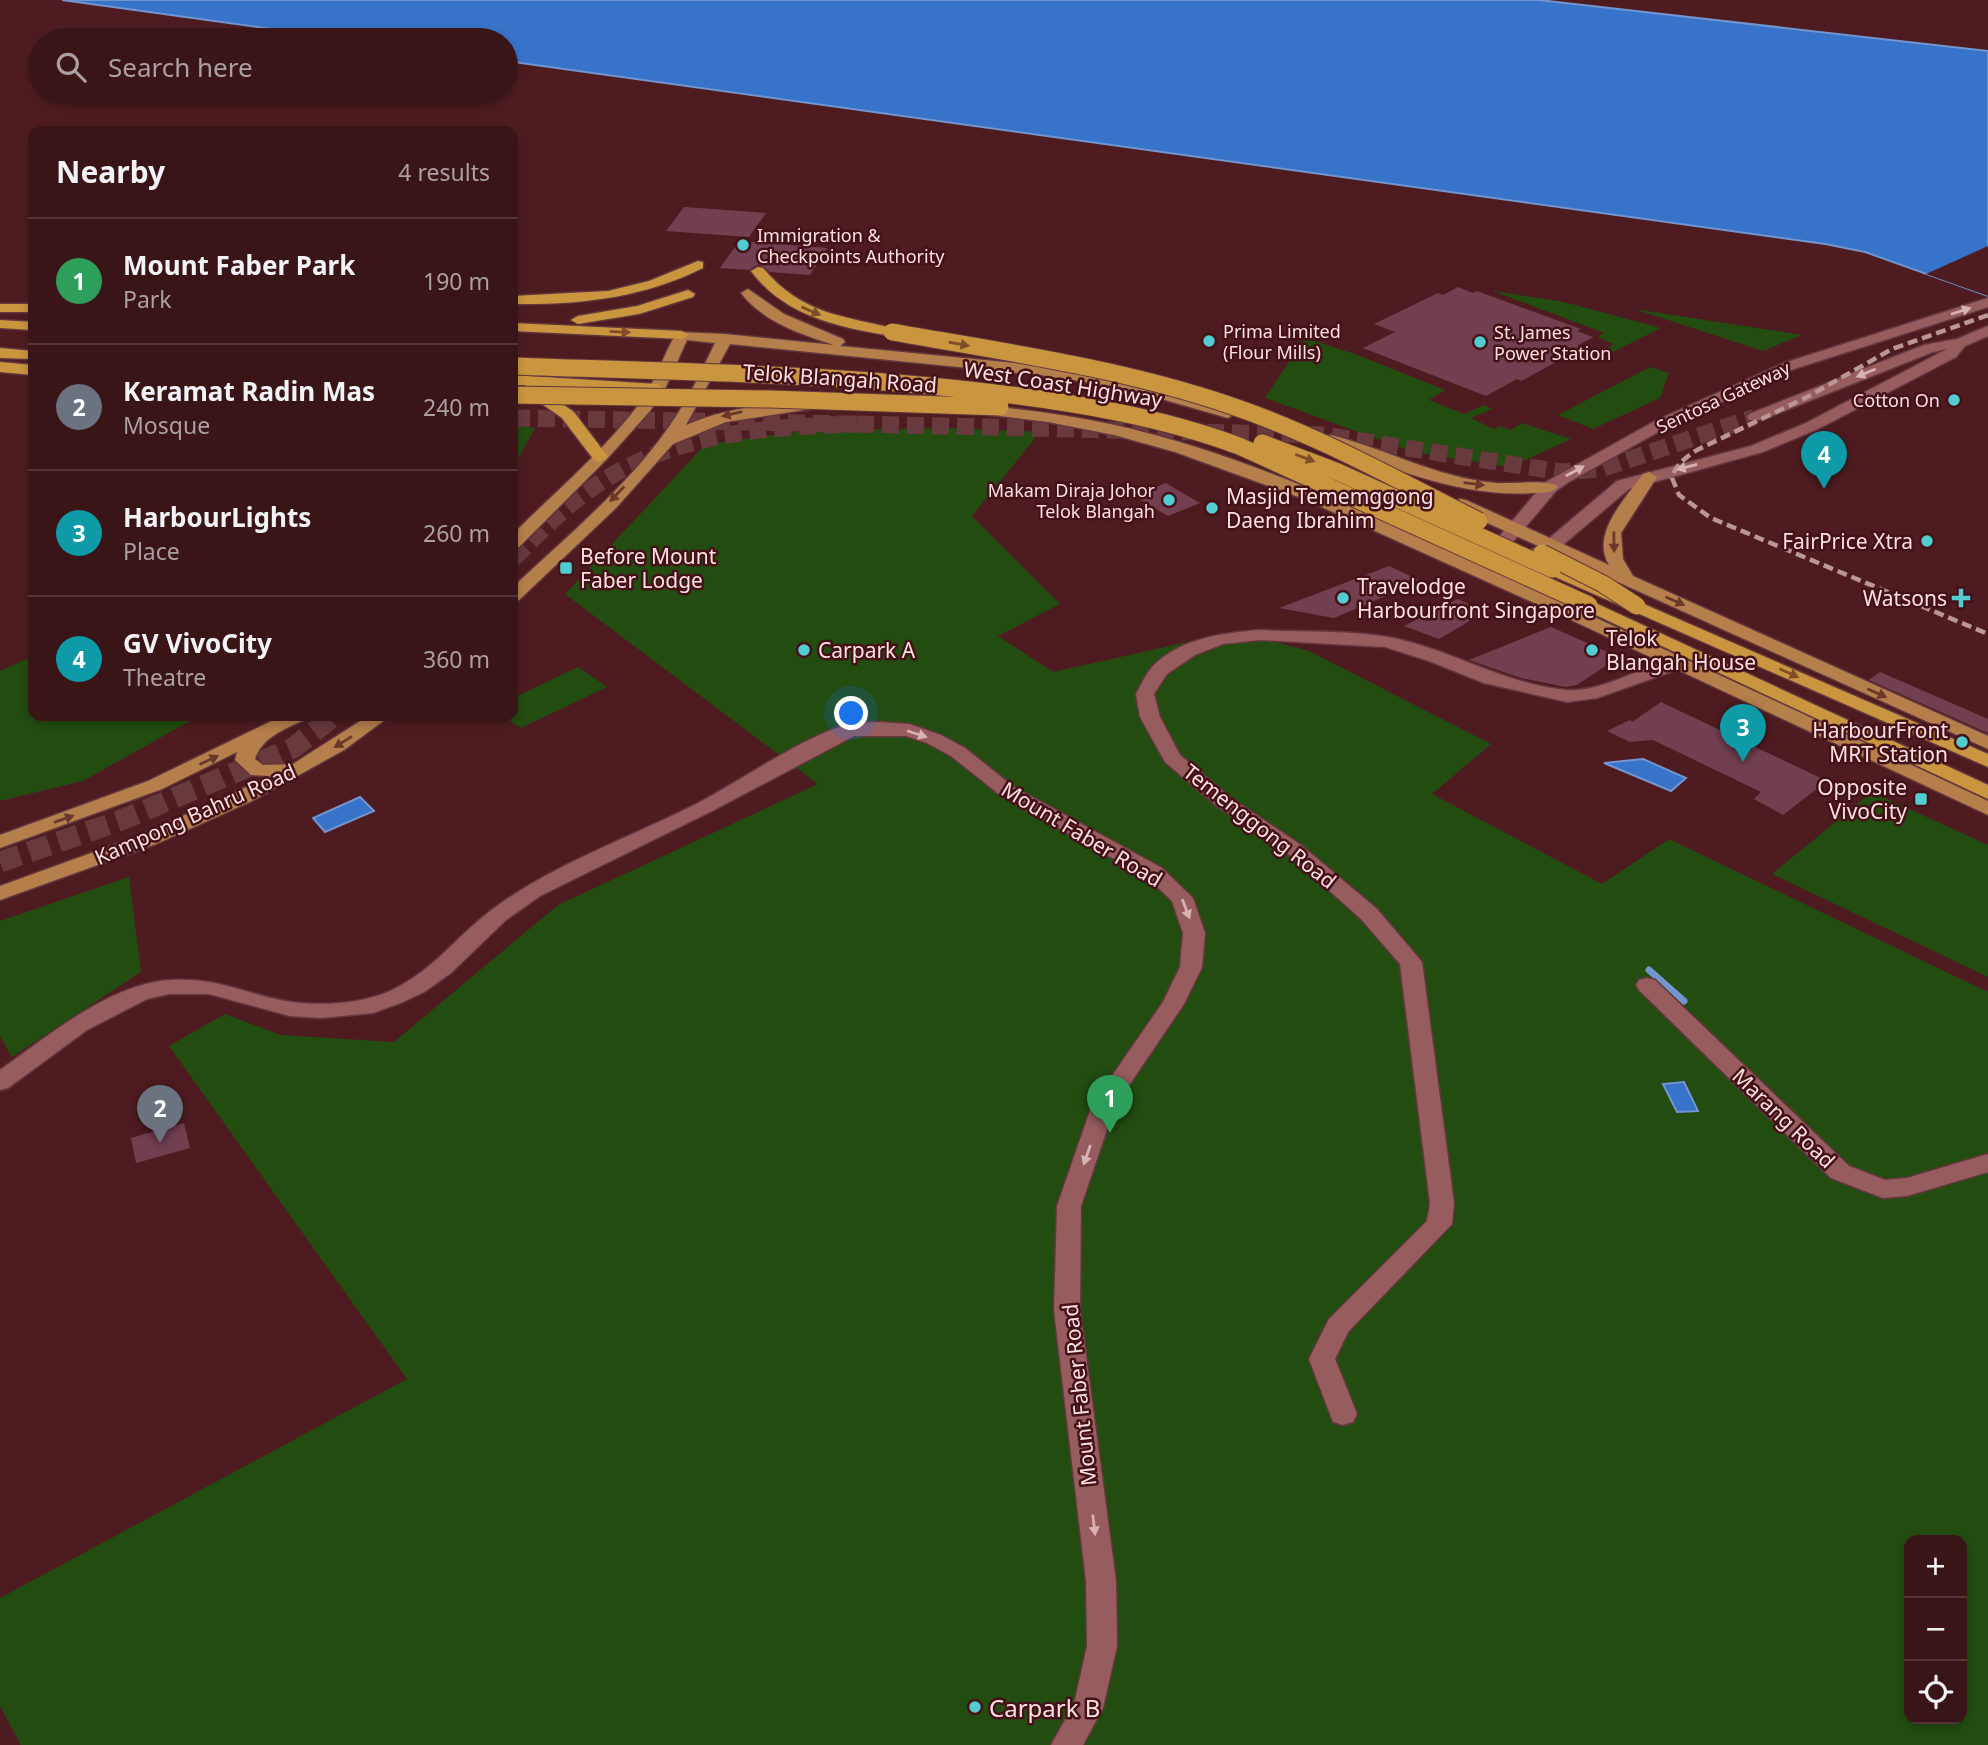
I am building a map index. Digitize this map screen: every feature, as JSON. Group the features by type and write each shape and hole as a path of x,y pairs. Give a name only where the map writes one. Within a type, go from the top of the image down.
{"highway":[{"path":"518,300 585,298 634,291 666,281 698,265"},
{"path":"758,271 769,285 786,299 811,312 842,323 1091,368 1231,405 1374,468 1603,584 1637,606"},
{"path":"520,327 622,314 656,306 688,294"},
{"path":"0,308 28,308"},
{"path":"0,324 28,326"},
{"path":"520,327 682,335"},
{"path":"0,340 28,341"},
{"path":"0,353 28,355"},
{"name":"West Coast Highway","path":"518,353 937,376 1034,386 1116,401 1227,431 1305,458 1988,761"},
{"name":"West Coast Highway","path":"518,366 856,381 1010,395 1158,422 1234,444 1577,600 1988,793"},
{"path":"0,367 28,370"},
{"path":"518,380 657,389"},
{"path":"518,383 544,397 568,415 600,457"},
{"path":"518,396 770,399 1007,408 1082,417 1149,431 1224,454 1289,469"}],"main road":[{"path":"748,293 772,315 863,352"},
{"path":"518,538 600,457 657,389 682,335"},
{"name":"Telok Blangah Road","path":"682,335 1090,378 1125,384 1221,411 1292,434 1552,545 1988,743"},
{"path":"518,591 580,533 664,445 699,392 725,338"},
{"name":"Telok Blangah Road","path":"657,389 1050,416 1114,429 1265,475 1543,600 1988,809"},
{"path":"664,445 698,426 741,412 848,402"},
{"path":"1221,411 1269,417 1434,476 1526,490 1550,487"},
{"path":"1627,580 1614,559 1612,533 1649,477"},
{"name":"Kampong Bahru Road","path":"0,842 155,785 287,721"},
{"name":"Kampong Bahru Road","path":"0,893 185,823 304,767 373,721"},
{"path":"262,734 248,750 245,760 258,771 304,767"}],"street":[{"name":"Sentosa Gateway","path":"1505,555 1502,544 1550,487 1661,424 1725,393 1834,349 1888,335 1988,302"},
{"path":"1888,335 1926,328 1938,329 1963,341"},
{"path":"1755,417 1906,356 1963,341 1988,330"},
{"path":"1408,538 1505,555 1533,555 1552,545 1623,485 1757,449 1803,430 1951,354 1963,341"},
{"path":"1505,555 1525,583 1543,600"},
{"name":"Temenggong Road","path":"1343,1414 1322,1359 1338,1326 1439,1224 1442,1203 1411,962 1369,914 1322,873 1288,844 1224,802 1172,758 1150,718 1145,694 1160,670 1188,651 1220,639 1260,635 1386,642 1436,657 1491,679 1567,696 1590,694 1678,663"},
{"name":"Mount Faber Road","path":"0,1082 79,1025 141,993 169,988 209,987 290,1009 321,1011 373,1006 395,997 416,987 443,968 498,915 533,891 707,806 850,730 909,730 958,752 1007,792 1155,873 1182,898 1194,933 1191,967 1174,1004 1104,1105 1069,1206 1067,1310 1101,1581 1102,1646 1088,1708 1066,1745"},
{"name":"Marang Road","path":"1647,985 1825,1161 1840,1172 1883,1189 1907,1187 1988,1163"}],"green space":[{"path":"1493,291 1564,302 1661,328 1611,353 1604,350 1614,344 1598,337 1604,333"},
{"path":"1634,309 1802,335 1763,351"},
{"path":"1305,338 1355,354 1445,390 1429,400 1464,414 1484,405 1492,409 1471,418 1494,429 1500,426 1510,430 1522,423 1571,439 1510,467 1413,452 1265,398"},
{"path":"1650,367 1669,373 1660,398 1593,429 1558,415"},
{"path":"518,426 535,428 518,459"},
{"path":"952,428 1040,432 972,516 1060,604 998,636 1053,672 1237,631 1309,651 1491,744 1432,794 1602,884 1669,839 1988,992 1988,1745 21,1745 0,1706 0,1598 407,1379 169,1046 225,1014 281,1035 394,1042 558,905 818,784 565,594 706,444 811,430"},
{"path":"28,658 28,721 190,721 83,781 0,801 0,671"},
{"path":"578,667 607,687 521,728 510,721 518,721 518,696"},
{"path":"1872,792 1988,845 1988,977 1772,874"},
{"path":"129,877 141,972 12,1057 0,1036 0,921"}],"water":[{"path":"62,0 1539,0 1988,51 1988,296 1865,252 1825,244 518,63 518,28 266,28"},
{"path":"1643,759 1686,778 1671,791 1604,763"},
{"path":"360,797 374,811 325,832 313,818"},
{"path":"1684,1082 1698,1111 1677,1112 1663,1084"}],"pier":[{"path":"1988,246 1988,296 1926,274"}],"building":[{"path":"684,207 766,213 749,237 666,231"},
{"path":"739,241 827,248 810,275 770,272 759,264 749,270 720,268"},
{"name":"St. James Power Station","path":"1458,287 1473,293 1477,291 1581,329 1577,331 1593,337 1577,346 1582,348 1521,381 1517,379 1486,396 1363,348 1395,332 1374,324 1438,293 1443,295"},
{"name":"Makam Diraja Johor Telok Blangah","path":"1166,483 1200,503 1168,516 1134,496"},
{"path":"1389,566 1421,581 1334,618 1279,608"},
{"path":"1458,599 1485,612 1439,639 1404,626"},
{"name":"Telok Blangah House","path":"1551,627 1619,657 1577,685 1565,687 1521,678 1469,660"},
{"path":"1880,672 1988,719 1988,733 1869,680"},
{"path":"1661,702 1827,781 1783,815 1754,799 1761,792 1653,740 1630,742 1607,731 1630,720 1632,722"},
{"path":"184,1123 190,1148 136,1163 131,1138"}],"waterway":[{"path":"1649,970 1684,1001"}],"tunnel":[{"path":"857,424 1324,435 1561,472 1601,469 1755,417"},
{"path":"518,418 857,424"},
{"path":"518,554 581,496 622,470 654,455 720,436 857,424"},
{"path":"0,862 119,821 293,748 328,721"}],"railway":[{"path":"1988,315 1892,349 1809,396 1697,450 1679,465 1672,478 1679,495 1711,518 1988,634"}],"place":[{"name":"Immigration & Checkpoints Authority","path":"743,245"},
{"name":"Prima Limited (Flour Mills)","path":"1209,341"},
{"name":"St. James Power Station","path":"1480,342"},
{"name":"Cotton On","path":"1954,400"},
{"name":"GV VivoCity","path":"1824,489"},
{"name":"Makam Diraja Johor Telok Blangah","path":"1169,500"},
{"name":"Masjid Tememggong Daeng Ibrahim","path":"1212,508"},
{"name":"FairPrice Xtra","path":"1927,541"},
{"name":"Before Mount Faber Lodge","path":"566,568"},
{"name":"Travelodge Harbourfront Singapore","path":"1343,598"},
{"name":"Watsons","path":"1961,598"},
{"name":"Carpark A","path":"804,650"},
{"name":"Telok Blangah House","path":"1592,650"},
{"name":"HarbourFront MRT Station","path":"1962,742"},
{"name":"HarbourLights","path":"1743,762"},
{"name":"Opposite VivoCity","path":"1921,799"},
{"name":"Mount Faber Park","path":"1110,1133"},
{"name":"Keramat Radin Mas","path":"160,1143"},
{"name":"Carpark B","path":"975,1707"}]}
